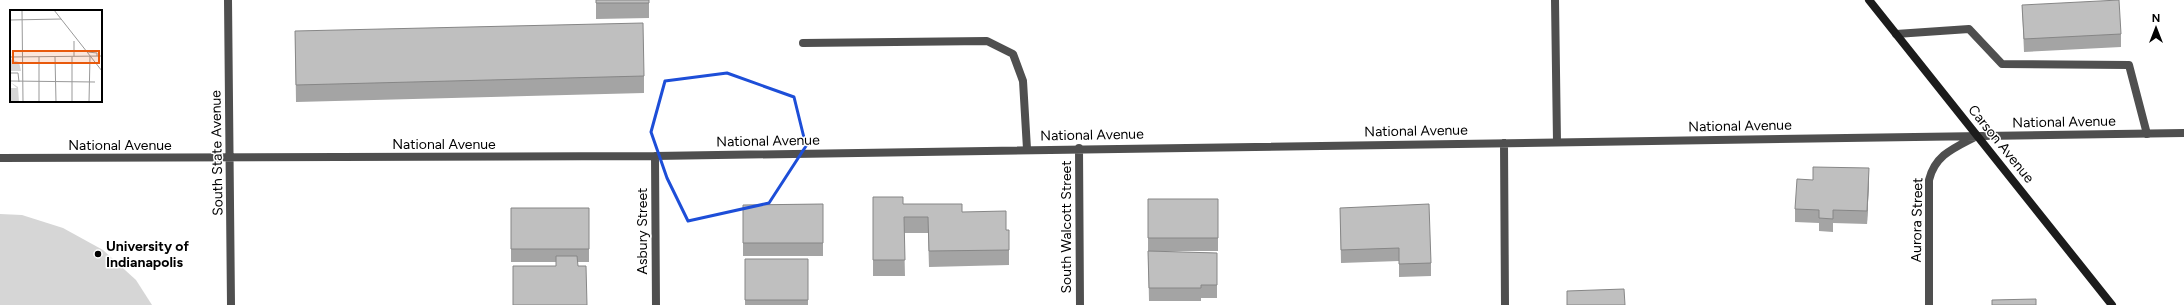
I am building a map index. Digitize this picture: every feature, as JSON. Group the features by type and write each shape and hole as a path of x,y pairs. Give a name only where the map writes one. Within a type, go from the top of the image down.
{"main road":[{"name":"Carson Avenue","path":"1869,0 2112,305"}],"street":[{"name":"South State Avenue","path":"228,0 231,305"},
{"path":"1555,0 1557,142"},
{"path":"1896,34 1969,29 2002,64 2129,65 2147,134"},
{"path":"803,43 987,41 1013,54 1023,81 1027,149"},
{"name":"National Avenue","path":"0,158 655,156 1079,148 2184,133"},
{"name":"Aurora Street","path":"1929,305 1929,180 1931,171 1946,152 1978,136"},
{"path":"1504,143 1505,305"},
{"name":"South Walcott Street","path":"1079,148 1080,305"},
{"name":"Asbury Street","path":"655,156 656,305"}],"highlighted area":[{"path":"727,73 794,97 806,146 769,203 688,221 667,178 651,132 665,81"}],"shaded area":[{"path":"0,214 22,215 63,228 103,250 136,280 152,305 0,305"}],"building":[{"path":"596,0 649,0 649,3 596,3"},
{"path":"2119,0 2121,34 2024,39 2022,5"},
{"path":"643,23 644,76 296,85 295,31"},
{"path":"1813,167 1869,168 1867,211 1833,210 1833,219 1819,218 1819,210 1795,209 1797,179 1813,180"},
{"path":"873,197 903,197 903,204 962,204 962,212 1006,211 1006,230 1009,230 1009,250 929,251 928,217 904,217 905,260 873,260"},
{"path":"1148,199 1218,199 1218,238 1148,238"},
{"path":"823,204 823,243 743,243 743,205"},
{"path":"1429,204 1431,263 1399,264 1399,248 1341,250 1340,208"},
{"path":"511,208 589,208 589,249 511,249"},
{"path":"1148,251 1217,253 1217,285 1201,285 1201,288 1149,288"},
{"path":"556,256 577,256 578,266 586,266 587,305 513,305 513,266 556,266"},
{"path":"745,259 808,259 808,300 745,300"},
{"path":"1624,289 1625,305 1567,305 1567,291"},
{"path":"2036,299 2036,305 1992,305 1992,300"}],"place":[{"name":"University of Indianapolis","path":"98,254"}]}
